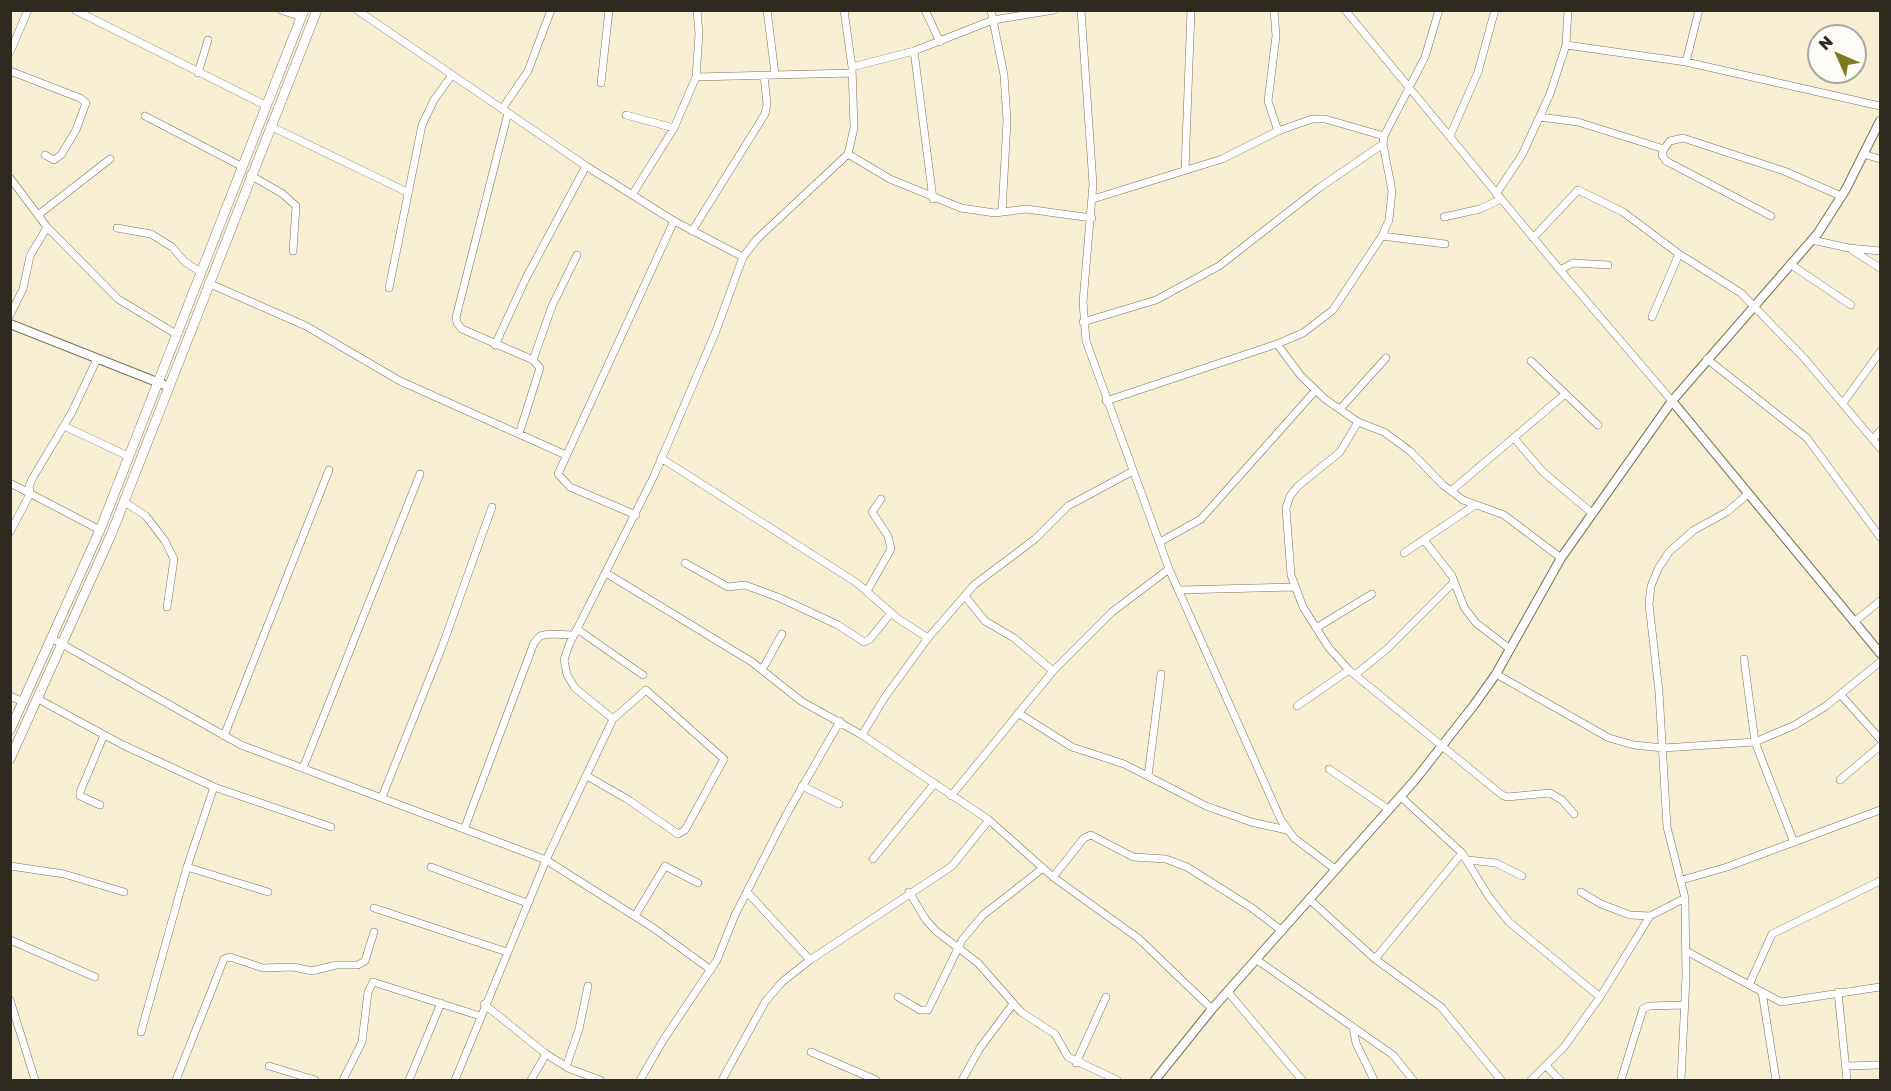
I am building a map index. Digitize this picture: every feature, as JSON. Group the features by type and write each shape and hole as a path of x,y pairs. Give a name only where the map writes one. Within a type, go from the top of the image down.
{"main road":[{"path":"10,759 64,644 123,501 317,10"},
{"path":"10,730 53,639 100,530 199,271 303,14"}],"street":[{"path":"10,52 28,10"},
{"path":"75,10 265,105"},
{"path":"281,10 303,14"},
{"path":"357,10 586,166 674,221 743,257"},
{"path":"519,434 540,375 540,368 533,360 462,329 456,317 505,111 528,71 551,10"},
{"path":"601,83 609,10"},
{"path":"632,195 674,128 696,77 699,34 697,10"},
{"path":"767,10 775,74"},
{"path":"613,719 575,688 567,675 564,660 575,632 636,515 716,331 743,257 757,239 848,154 854,128 852,70 844,10"},
{"path":"925,10 940,42"},
{"path":"991,10 1004,75 1007,121 1002,212"},
{"path":"696,77 852,70 940,42 993,20 1054,10"},
{"path":"1081,10 1093,199 1083,322 1106,401 1169,569 1287,830"},
{"path":"1185,170 1191,10"},
{"path":"1274,10 1276,36 1268,101 1278,131"},
{"path":"1346,10 1533,238 1881,653"},
{"path":"1083,322 1156,300 1211,271 1245,248 1383,140 1425,57 1438,10"},
{"path":"1450,136 1478,72 1495,10"},
{"path":"1444,217 1480,209 1499,197 1540,117 1566,45 1568,10"},
{"path":"1686,62 1699,10"},
{"path":"198,73 208,40"},
{"path":"1566,45 1686,62 1881,106"},
{"path":"914,51 933,199"},
{"path":"10,71 80,98 86,103 76,130 61,155 54,160 45,155"},
{"path":"389,288 407,192 427,113 452,75"},
{"path":"692,231 765,114 767,104 764,75"},
{"path":"626,115 674,128"},
{"path":"145,116 241,166"},
{"path":"1540,117 1578,122 1664,149"},
{"path":"1093,199 1232,155 1278,131 1312,119 1325,119 1383,140"},
{"path":"1155,1080 1212,1009 1442,746 1496,674 1561,558 1672,401 1707,358 1812,240 1841,196 1881,121"},
{"path":"270,126 407,192"},
{"path":"1771,216 1666,161 1662,155 1664,149 1670,141 1683,138 1784,171 1841,196"},
{"path":"1106,401 1277,344 1303,333 1333,310 1382,236 1389,220 1392,191 1383,140"},
{"path":"848,154 890,179 933,199 961,208 1002,212 1026,209 1092,218"},
{"path":"1863,154 1881,159"},
{"path":"38,215 110,159"},
{"path":"495,345 526,278 586,166"},
{"path":"250,176 284,194 296,206 293,251"},
{"path":"10,178 47,227 118,299 176,334"},
{"path":"1533,238 1575,193 1581,191 1623,212 1679,254 1726,283 1753,306 1843,403 1881,448"},
{"path":"636,515 561,481 558,474 674,221"},
{"path":"10,315 23,288 30,256 47,227"},
{"path":"117,228 151,234 172,247 185,262 199,271"},
{"path":"1382,236 1445,244"},
{"path":"1812,240 1881,252"},
{"path":"1849,248 1881,268"},
{"path":"1652,317 1679,254"},
{"path":"533,360 552,306 577,255"},
{"path":"1560,270 1573,263 1608,265"},
{"path":"1790,264 1851,305"},
{"path":"208,283 306,326 400,381 566,455"},
{"path":"10,324 167,386"},
{"path":"1277,344 1315,391 1358,422 1384,432 1410,451 1451,491 1475,505 1504,515 1561,558"},
{"path":"1843,403 1881,352"},
{"path":"1340,409 1386,358"},
{"path":"1707,358 1807,438 1881,537"},
{"path":"10,532 30,494 29,486 32,479 64,426 97,359"},
{"path":"1531,361 1598,425"},
{"path":"1160,542 1201,519 1315,391"},
{"path":"1451,491 1564,395"},
{"path":"1358,422 1340,452 1290,496 1285,521 1293,587 1329,648 1352,672 1502,795 1507,797 1550,793 1562,800 1574,814"},
{"path":"64,426 128,456"},
{"path":"1874,438 1881,431"},
{"path":"1514,438 1543,472 1593,514"},
{"path":"661,458 867,591 891,613 928,638"},
{"path":"224,736 329,470"},
{"path":"862,735 885,697 928,638 974,585 1035,538 1068,506 1133,471"},
{"path":"303,768 420,474"},
{"path":"10,483 100,530"},
{"path":"1681,1080 1686,951 1685,898 1668,834 1663,747 1649,604 1658,569 1683,539 1726,512 1748,494"},
{"path":"867,591 891,549 888,536 872,512 881,500"},
{"path":"123,501 146,516 165,541 174,559 167,607"},
{"path":"1404,553 1475,505"},
{"path":"382,797 442,647 492,507"},
{"path":"1424,540 1454,582 1464,607 1476,623 1510,649"},
{"path":"685,563 728,587 745,585 780,598 838,625 864,642 870,639 891,613"},
{"path":"951,796 1053,671 1112,612 1169,569"},
{"path":"606,573 762,670 801,700 862,735 989,820 1019,844 1053,877 1138,938 1212,1009"},
{"path":"1297,706 1387,649 1454,582"},
{"path":"1180,590 1293,587"},
{"path":"1316,628 1372,594"},
{"path":"964,596 985,621 1014,638 1053,671"},
{"path":"1854,622 1881,601"},
{"path":"465,827 534,643 540,636 575,632 643,675"},
{"path":"762,670 782,634"},
{"path":"53,639 224,736 546,860 635,916 711,970"},
{"path":"1744,659 1755,742 1793,840"},
{"path":"1496,674 1609,738 1634,745 1663,747 1755,742 1795,725 1840,695 1881,662"},
{"path":"1148,776 1161,674"},
{"path":"455,1080 527,903 613,719 646,690 722,756 724,762 685,830 678,834 627,799 587,776"},
{"path":"1840,695 1881,739"},
{"path":"10,696 23,702"},
{"path":"38,699 104,735 214,787 331,827"},
{"path":"1018,713 1072,747 1124,764 1206,806 1251,822 1287,830 1335,869"},
{"path":"640,1080 664,1039 711,970 747,892 802,786 840,721"},
{"path":"100,805 80,796 80,792 104,735"},
{"path":"1840,780 1881,746"},
{"path":"1329,769 1388,809"},
{"path":"873,859 934,784"},
{"path":"802,786 839,804"},
{"path":"141,1032 187,867 214,787"},
{"path":"1400,796 1462,853 1489,897 1509,922 1600,997"},
{"path":"1682,880 1727,867 1793,840 1881,810"},
{"path":"722,1080 765,1002 782,982 909,892 952,866 989,820"},
{"path":"1053,877 1084,838 1092,835 1133,857 1166,859 1186,867 1252,908 1282,931"},
{"path":"1374,959 1462,853"},
{"path":"1468,860 1496,863 1522,876"},
{"path":"10,866 64,874 124,892"},
{"path":"635,916 665,866 698,883"},
{"path":"187,867 268,892"},
{"path":"431,867 527,903"},
{"path":"898,997 920,1010 928,1010 957,948 983,915 1042,868"},
{"path":"1749,985 1772,934 1881,881"},
{"path":"747,892 810,960"},
{"path":"909,892 926,920 987,972 1013,1004 1055,1034 1065,1055 1076,1063 1117,1080"},
{"path":"1581,892 1615,910 1630,915 1650,915 1685,898"},
{"path":"1309,899 1374,959 1441,1007 1501,1080"},
{"path":"374,908 507,952"},
{"path":"1531,1080 1564,1047 1600,997 1650,915"},
{"path":"176,1080 224,959 230,957 263,968 293,967 312,971 336,964 358,965 364,961 374,932"},
{"path":"10,940 95,977"},
{"path":"1686,951 1762,992 1789,1003 1838,992 1881,987"},
{"path":"1257,960 1393,1055 1413,1080"},
{"path":"342,1080 362,1042 368,992 373,982 480,1016"},
{"path":"566,1067 579,1029 588,986"},
{"path":"1228,992 1302,1080"},
{"path":"1762,992 1776,1080"},
{"path":"1838,992 1847,1080"},
{"path":"1076,1063 1106,997"},
{"path":"10,1000 35,1080"},
{"path":"409,1080 441,1003"},
{"path":"484,1004 546,1054 566,1067 600,1080"},
{"path":"962,1080 980,1047 1013,1004"},
{"path":"1621,1080 1643,1009 1649,1006 1683,1005"},
{"path":"1353,1028 1356,1043 1374,1080"},
{"path":"811,1052 876,1080"},
{"path":"531,1080 546,1054"},
{"path":"269,1065 315,1080"},
{"path":"1845,1066 1881,1065"},
{"path":"1546,1066 1560,1080"}]}
